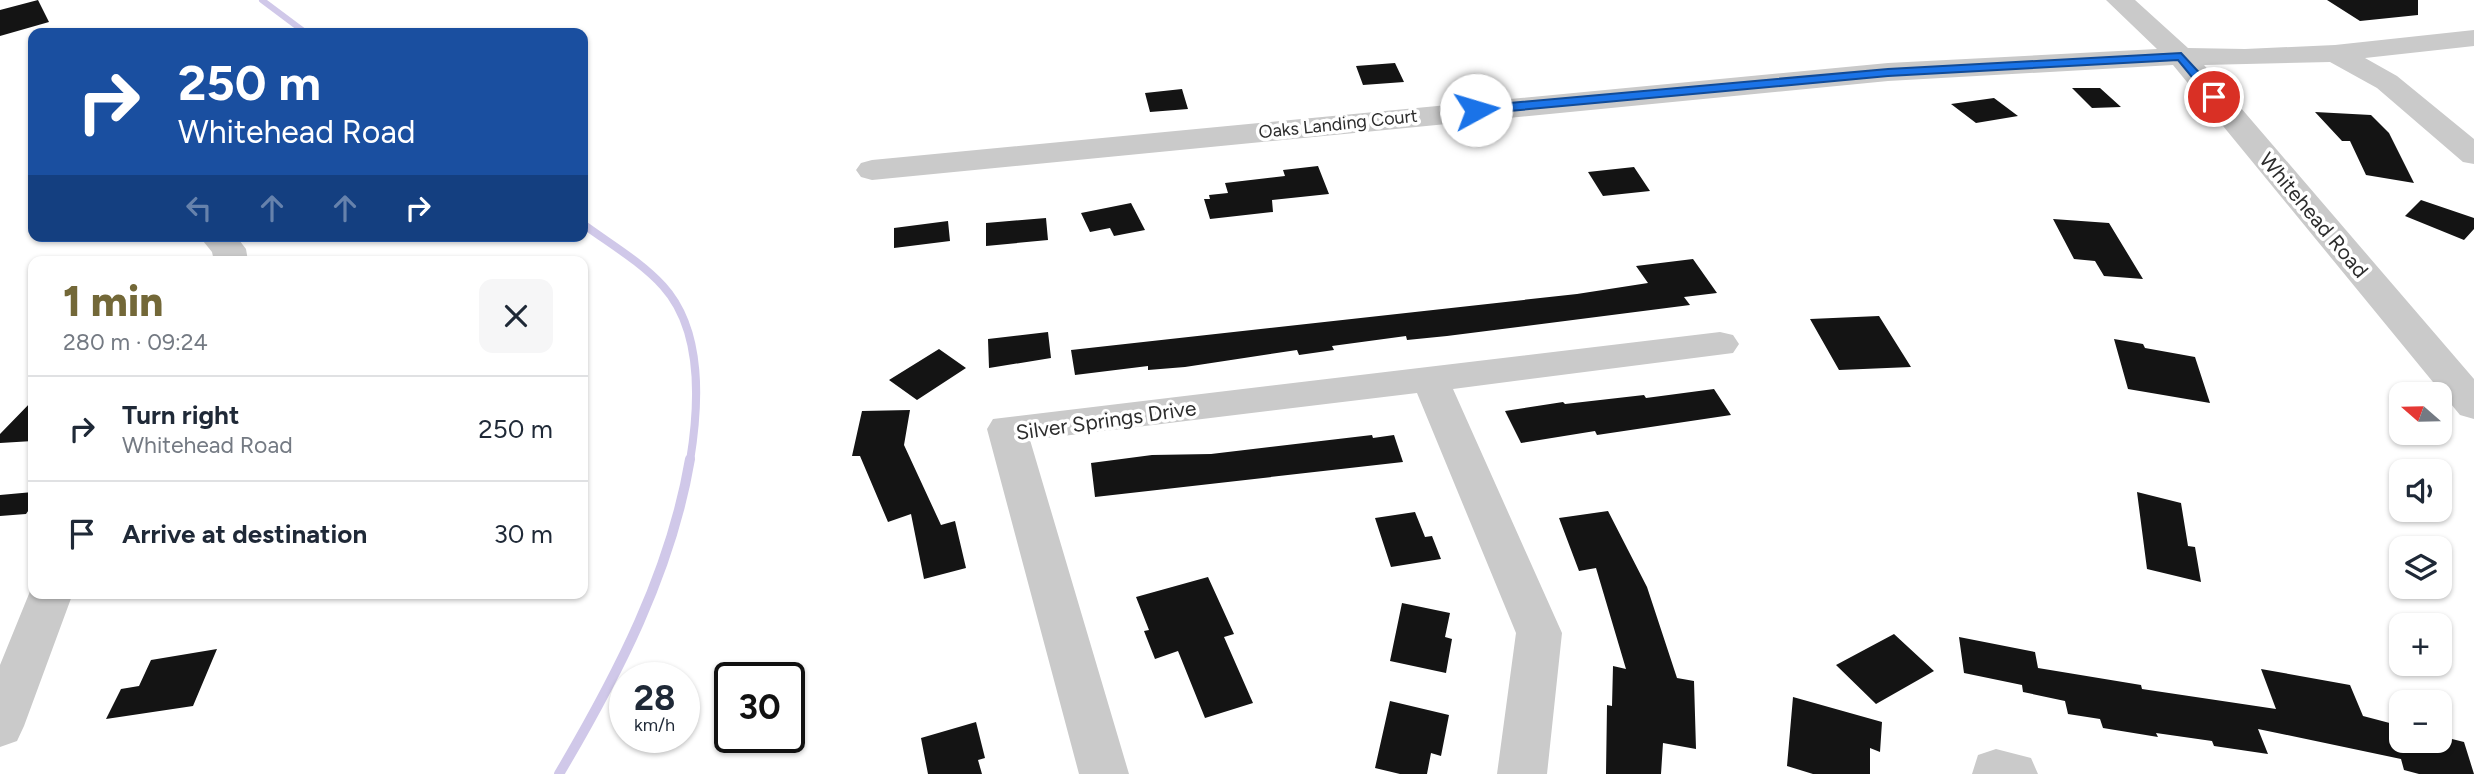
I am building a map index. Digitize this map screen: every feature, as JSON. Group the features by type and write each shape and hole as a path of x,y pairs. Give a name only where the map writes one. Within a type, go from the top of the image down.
{"street":[{"name":"Whitehead Road","path":"2119,0 2181,57 2470,395"},
{"name":"Oaks Landing Court","path":"872,170 1888,72 2181,57 2245,58 2335,53 2474,38"},
{"path":"2335,53 2387,82 2474,155"},
{"name":"Silver Springs Drive","path":"1104,774 1007,429 1720,344"},
{"path":"1430,379 1539,633 1522,774"},
{"path":"0,726 8,683 48,599"},
{"path":"1997,774 1996,771 2013,774"}],"building":[{"path":"38,0 49,22 0,36 0,10"},
{"path":"2327,0 2418,0 2418,15 2360,21"},
{"path":"1395,63 1404,82 1363,85 1356,66"},
{"path":"2072,88 2100,88 2121,107 2092,108"},
{"path":"1182,89 1188,109 1150,112 1145,93"},
{"path":"1994,98 2018,116 1976,123 1951,104"},
{"path":"2315,112 2371,115 2389,133 2414,183 2366,175 2350,141 2342,141"},
{"path":"1318,166 1329,194 1272,200 1273,212 1210,219 1204,199 1210,199 1209,195 1228,193 1225,183 1285,176 1283,170"},
{"path":"1634,167 1650,191 1603,196 1588,172"},
{"path":"2421,200 2474,218 2474,229 2464,240 2405,216"},
{"path":"1131,203 1145,230 1114,236 1110,228 1090,232 1081,213"},
{"path":"1046,218 1048,240 986,246 986,223"},
{"path":"2053,219 2109,223 2143,279 2104,276 2095,261 2074,259"},
{"path":"948,221 950,241 894,248 894,228"},
{"path":"1693,259 1717,293 1684,297 1690,305 1447,336 1407,340 1406,336 1332,346 1334,350 1299,355 1297,350 1185,367 1148,370 1148,366 1075,375 1071,350 1577,294 1648,283 1636,266"},
{"path":"1879,316 1911,367 1839,370 1810,319"},
{"path":"1048,332 1051,358 989,368 988,339"},
{"path":"2114,339 2195,357 2210,403 2128,389"},
{"path":"939,349 966,368 917,400 889,380"},
{"path":"1714,389 1731,415 1597,435 1595,431 1521,443 1505,411 1563,402 1565,404 1644,395 1646,398"},
{"path":"28,405 28,441 0,443 0,434"},
{"path":"910,410 904,445 941,525 955,521 966,568 924,579 911,514 888,522 860,456 852,456 862,411"},
{"path":"1372,435 1373,438 1394,435 1403,462 1095,497 1091,463 1152,455 1211,454"},
{"path":"28,492 28,511 26,514 0,516 0,495"},
{"path":"2137,492 2181,503 2188,546 2195,547 2201,582 2147,569"},
{"path":"1608,511 1647,587 1677,678 1694,681 1696,749 1663,743 1661,774 1606,774 1607,705 1612,706 1613,666 1626,669 1596,568 1579,571 1559,518"},
{"path":"1415,512 1425,537 1432,536 1441,559 1391,567 1375,518"},
{"path":"1208,577 1234,634 1224,637 1253,703 1205,718 1178,651 1155,659 1144,631 1149,630 1136,597"},
{"path":"1402,603 1450,613 1445,637 1452,639 1446,673 1390,661"},
{"path":"1894,634 1934,671 1876,704 1836,665"},
{"path":"1959,637 2035,652 2038,668 2141,685 2142,689 2276,709 2261,669 2350,685 2363,716 2389,723 2389,753 2452,753 2452,739 2464,742 2474,774 2419,774 2404,770 2401,759 2258,729 2268,754 2214,746 2212,741 2156,733 2158,737 2103,728 2100,719 2068,714 2065,701 2023,692 2022,685 1964,673"},
{"path":"217,649 193,706 106,719 121,689 139,686 151,660"},
{"path":"1793,697 1882,722 1880,752 1870,748 1870,774 1813,774 1787,766"},
{"path":"1390,701 1449,715 1441,756 1431,753 1427,774 1400,774 1375,768"},
{"path":"976,722 985,758 978,760 982,774 928,774 921,738"}],"waterway":[{"path":"262,0 299,28"},
{"path":"588,228 654,277 676,304 686,325 692,347 696,393 690,461"},
{"path":"559,774 601,699 639,622 670,542 690,459"}],"route":[{"path":"1476,110 1888,72 2181,57 2214,97"}]}
